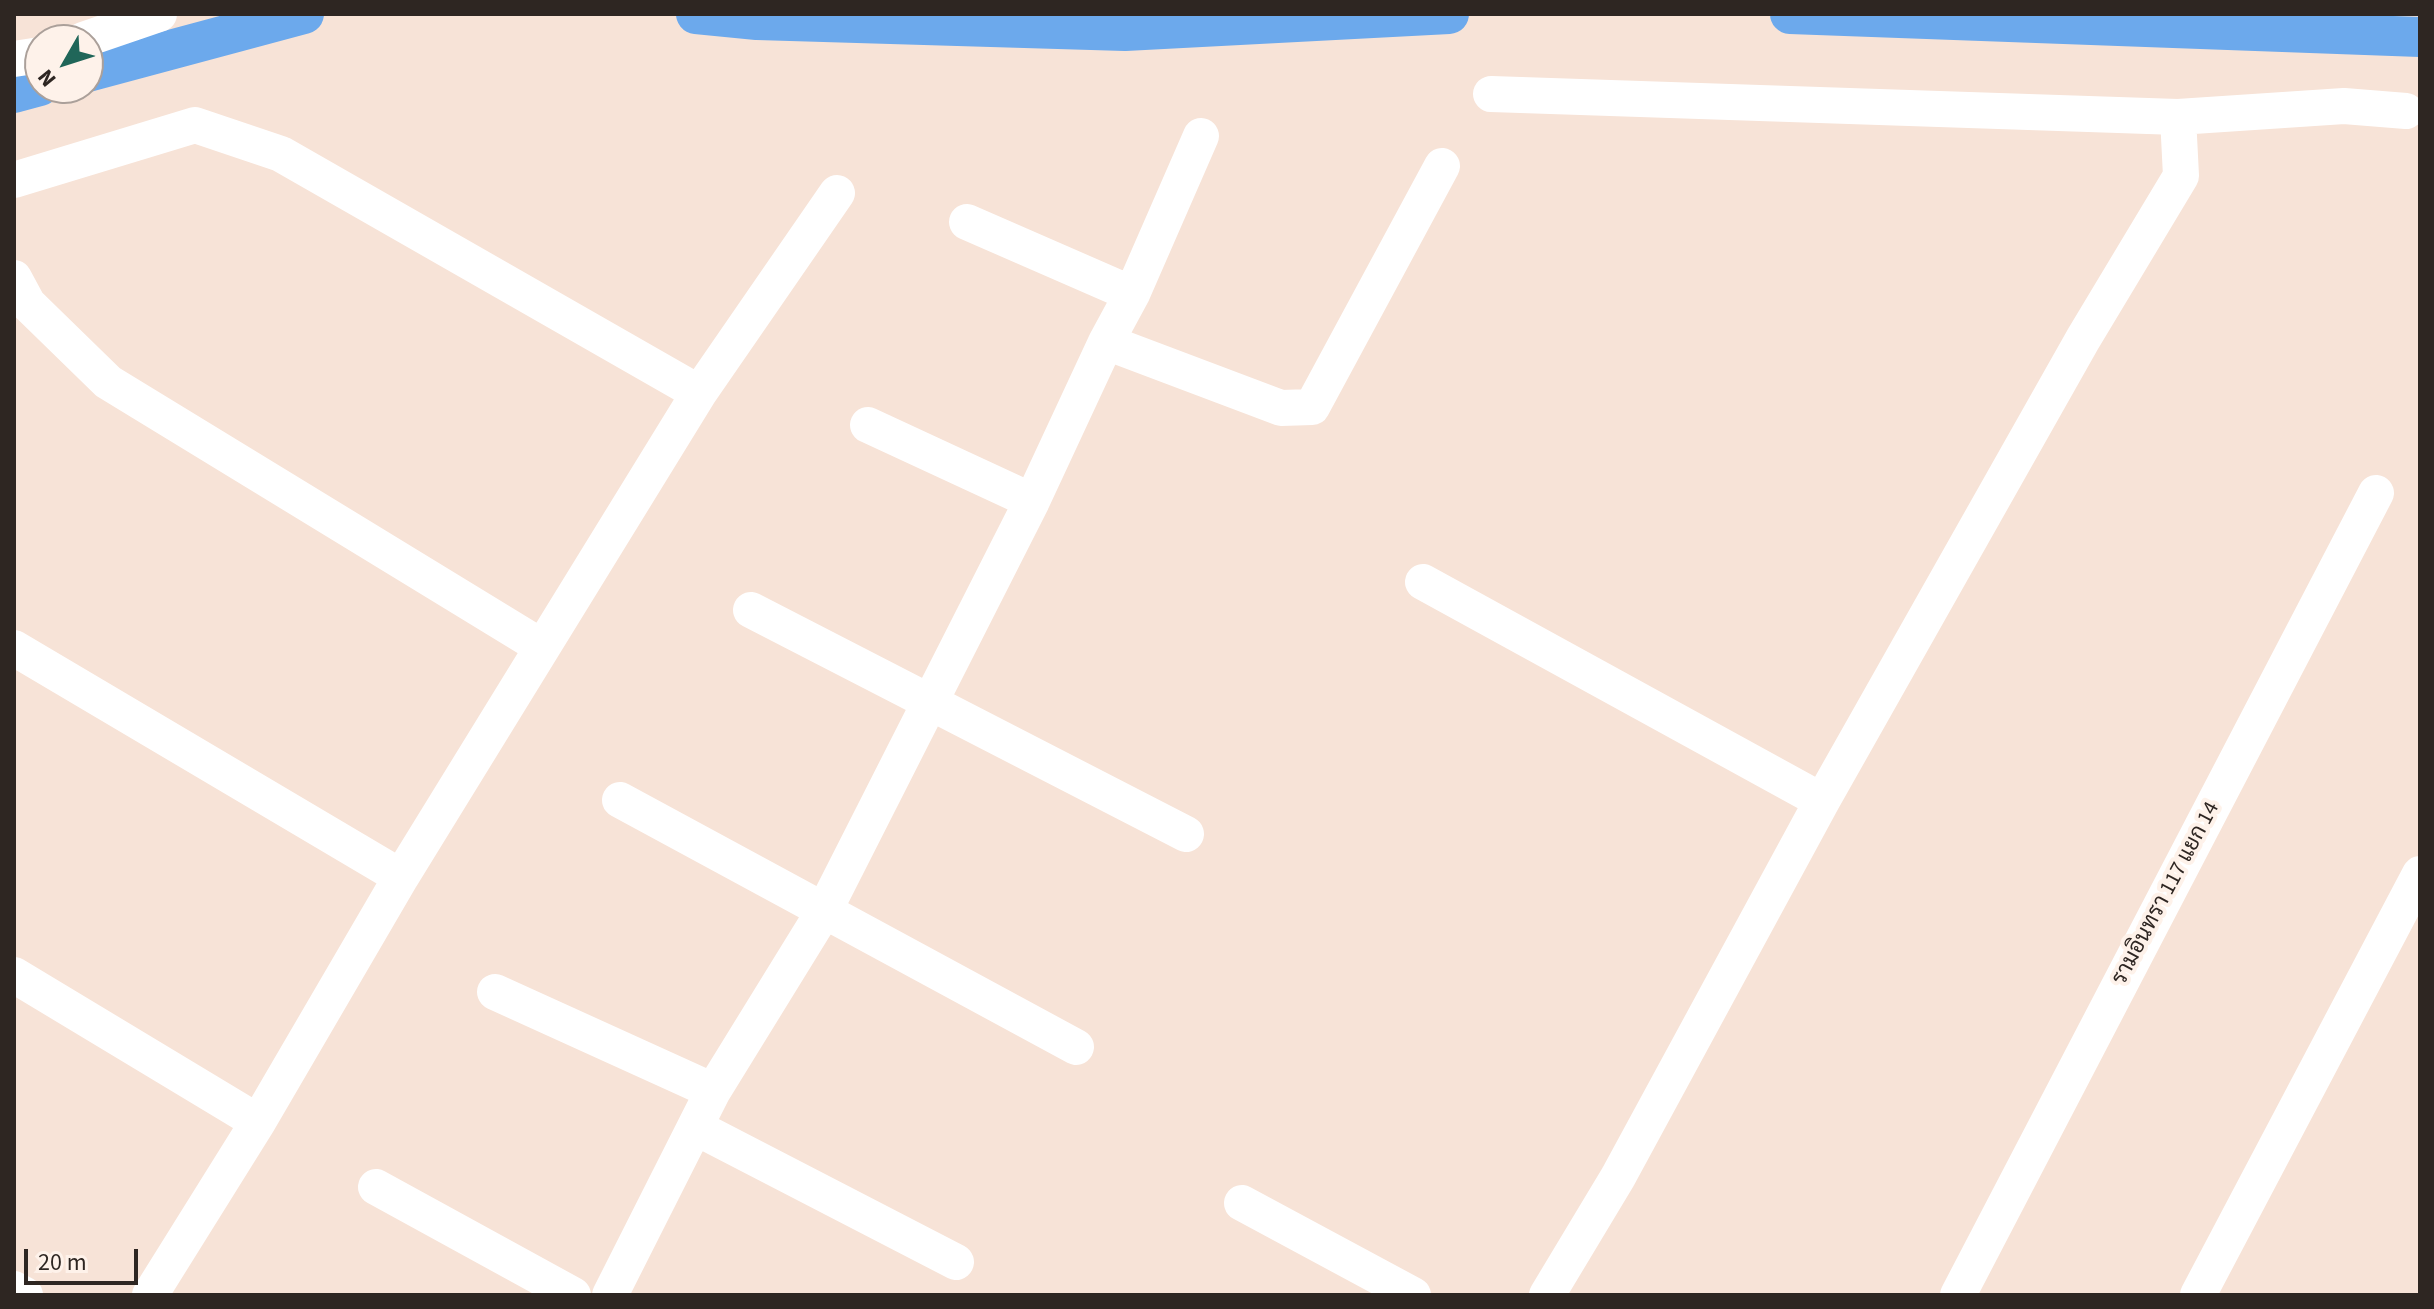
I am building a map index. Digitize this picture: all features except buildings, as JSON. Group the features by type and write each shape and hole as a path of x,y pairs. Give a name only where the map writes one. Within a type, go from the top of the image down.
{"street":[{"path":"104,33 159,14"},
{"path":"1491,94 2178,117 2344,106 2406,111"},
{"path":"1547,1295 1618,1177 1822,801 2083,339 2181,176 2178,117"},
{"path":"14,180 195,125 281,154 699,393"},
{"path":"610,1295 713,1091 824,911 932,702 1132,294 1201,136"},
{"path":"1106,342 1281,408 1312,407 1442,166"},
{"path":"150,1295 258,1122 401,877 699,393 837,193"},
{"path":"967,222 1132,294"},
{"path":"14,278 28,304 108,382 542,647"},
{"path":"868,425 1032,501"},
{"name":"รามอินทรา 117 แยก 14","path":"1958,1295 2376,493"},
{"path":"1423,582 1822,801"},
{"path":"751,610 1186,834"},
{"path":"14,648 401,877"},
{"path":"620,800 1076,1047"},
{"path":"2198,1295 2420,874"},
{"path":"14,975 258,1122"},
{"path":"495,992 713,1091"},
{"path":"695,1127 956,1262"},
{"path":"376,1187 573,1295"},
{"path":"1242,1203 1413,1295"},
{"path":"14,1289 25,1295"}],"waterway":[{"path":"104,68 304,14"},
{"path":"696,14 757,20 1125,31 1449,14"},
{"path":"1790,14 2420,37"},
{"path":"14,93 24,90"}]}
